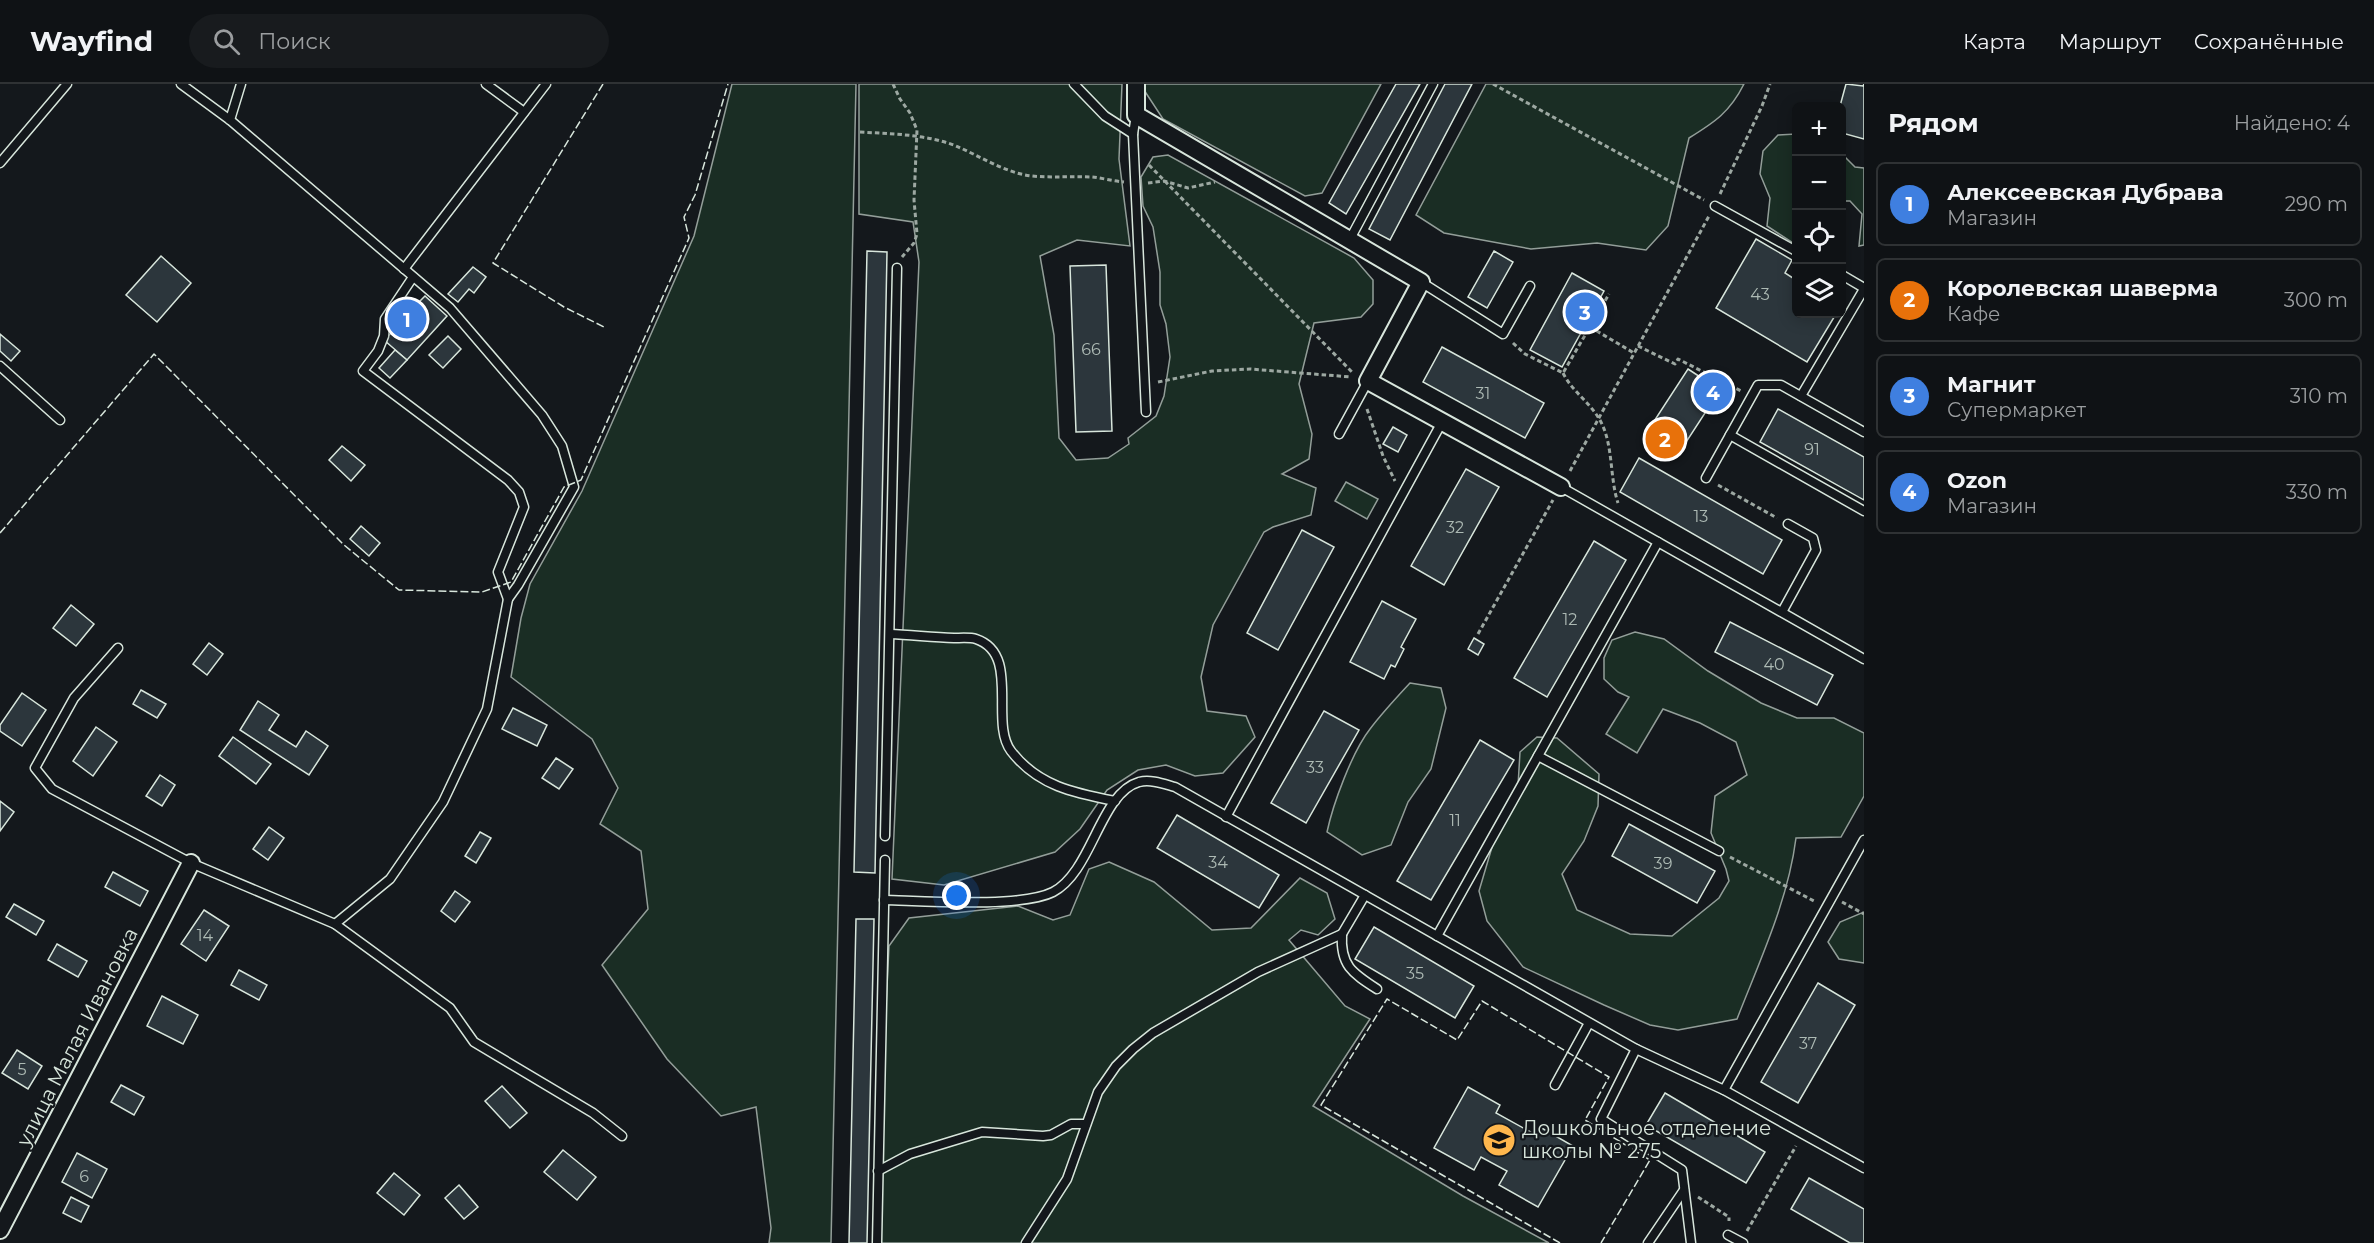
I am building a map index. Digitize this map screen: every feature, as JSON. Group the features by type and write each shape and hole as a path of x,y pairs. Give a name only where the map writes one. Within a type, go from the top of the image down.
{"street":[{"path":"1136,84 1136,115 1349,242 1421,282 1365,387 1442,422 1561,487"},
{"name":"улица Малая Ивановка","path":"0,1230 191,863"}],"lane":[{"path":"0,163 67,84"},
{"path":"181,84 230,120 450,308 542,415 562,446 574,487 508,599 487,709 443,802 390,879 335,924"},
{"path":"230,120 241,84"},
{"path":"486,84 524,112"},
{"path":"405,269 546,84"},
{"path":"1074,84 1105,116 1133,134"},
{"path":"1349,242 1433,84"},
{"path":"1136,115 1133,134 1146,412"},
{"path":"1714,206 1792,248"},
{"path":"885,836 897,268"},
{"path":"413,276 385,319 384,336 378,351 363,371 508,480 519,492 524,507 498,572 508,599"},
{"path":"1800,396 1864,288 1846,277"},
{"path":"1421,282 1503,334 1530,286"},
{"path":"0,366 60,420"},
{"path":"1706,478 1758,385 1781,385 1864,432"},
{"path":"1339,434 1365,387"},
{"path":"1226,817 1442,422"},
{"path":"1730,435 1864,511"},
{"path":"1561,487 1864,659"},
{"path":"1782,612 1816,550 1813,538 1788,524"},
{"path":"1437,936 1658,543"},
{"path":"890,634 976,639 989,647 1000,663 1003,727 1010,749 1047,783 1075,794 1115,801"},
{"path":"118,648 74,698 35,768 52,789 191,863 335,924 450,1008 474,1042 593,1113 622,1136"},
{"path":"1538,756 1719,851"},
{"path":"884,900 1002,901 1028,899 1054,892 1072,876 1115,801 1125,788 1140,781 1175,787 1636,1049 1724,1090 1864,1168"},
{"path":"1724,1090 1864,840"},
{"path":"877,1243 885,860"},
{"path":"1365,896 1342,934 1341,952 1346,964 1357,977 1377,989"},
{"path":"1026,1243 1066,1179 1098,1092 1116,1066 1154,1033 1258,972 1342,934"},
{"path":"1555,1085 1589,1023"},
{"path":"1636,1049 1601,1119 1682,1170 1691,1243"},
{"path":"878,1171 910,1154 982,1132 1043,1136 1051,1135 1071,1124 1086,1124"},
{"path":"1648,1243 1684,1190"},
{"path":"1728,1235 1742,1242"}],"path":[{"path":"893,84 910,113 916,136 914,200 917,234 914,243 897,268"},
{"path":"1493,84 1714,206"},
{"path":"1478,634 1714,206 1762,106 1770,84"},
{"path":"860,132 916,136 955,146 978,158 1031,176 1092,177 1136,183 1164,181 1188,188 1209,182 1245,180"},
{"path":"1134,147 1164,181 1358,378 1250,369 1212,371 1145,384"},
{"path":"1563,374 1609,294"},
{"path":"1590,327 1634,353"},
{"path":"1503,334 1525,354 1563,374 1569,386 1599,417 1608,442 1615,495 1624,523"},
{"path":"1638,346 1675,364 1678,358 1751,396"},
{"path":"1365,387 1383,456 1402,496"},
{"path":"1706,478 1788,524"},
{"path":"1719,851 1827,907"},
{"path":"1832,897 1864,914"},
{"path":"1742,1242 1803,1134"},
{"path":"1684,1190 1715,1206 1729,1217 1728,1235"}],"green space":[{"path":"732,84 856,84 831,1243 769,1243 771,1228 756,1107 721,1116 667,1059 602,965 648,909 641,851 600,824 618,788 592,739 511,677 521,618 530,584 582,491 694,236"},
{"path":"859,84 1122,84 1119,159 1130,246 1077,240 1040,256 1054,335 1059,438 1076,460 1108,458 1129,444 1128,438 1156,416 1164,396 1170,357 1166,324 1160,305 1160,272 1153,227 1143,206 1141,177 1153,157 1168,155 1354,258 1373,280 1373,304 1361,317 1314,323 1299,384 1312,434 1309,459 1282,474 1316,488 1311,515 1264,532 1213,625 1201,677 1207,711 1246,716 1255,737 1223,773 1195,776 1166,765 1138,770 1107,790 1080,829 1055,852 944,885 892,879 919,262 913,222 859,214"},
{"path":"1145,84 1381,84 1322,193 1305,196 1163,119 1144,90"},
{"path":"1486,84 1744,84 1721,116 1689,138 1668,226 1646,250 1597,243 1531,249 1444,233 1416,215"},
{"path":"1792,134 1792,242 1767,226 1770,198 1760,174 1763,151 1778,135"},
{"path":"1846,158 1855,167 1864,168 1864,245 1859,246 1862,214 1850,201 1846,201"},
{"path":"1346,482 1378,499 1367,519 1335,501"},
{"path":"1635,632 1664,639 1708,671 1761,703 1797,718 1834,718 1864,733 1864,796 1841,837 1796,838 1787,885 1780,907 1737,1019 1678,1030 1650,1025 1523,967 1487,921 1479,891 1495,837 1518,786 1520,752 1537,737 1557,738 1599,774 1598,806 1584,841 1562,874 1577,910 1630,934 1672,936 1719,898 1729,881 1711,833 1715,796 1747,775 1736,742 1700,723 1663,709 1637,753 1606,734 1629,697 1618,692 1604,679 1604,658 1612,640"},
{"path":"1410,683 1441,688 1446,708 1431,769 1408,802 1391,845 1362,855 1327,832 1330,820 1338,793 1363,739 1379,717"},
{"path":"1109,862 1154,882 1212,930 1251,928 1300,878 1327,893 1335,919 1318,935 1301,930 1289,940 1345,1006 1370,1019 1313,1106 1463,1196 1549,1243 878,1243 878,1171 889,946 909,918 1018,906 1053,920 1070,915 1089,869"},
{"path":"1864,912 1864,963 1839,959 1828,942 1840,922"}],"building":[{"path":"1396,84 1420,84 1346,214 1329,203"},
{"path":"1445,84 1472,84 1390,240 1369,229"},
{"path":"1846,84 1863,86 1864,84 1864,139 1846,134 1846,102 1841,102"},
{"path":"1756,239 1792,260 1785,273 1792,277 1792,318 1834,318 1807,362 1716,308"},
{"path":"867,251 887,252 875,873 854,872"},
{"path":"1494,251 1513,262 1487,308 1468,297"},
{"path":"161,256 191,283 157,322 126,295"},
{"path":"1106,265 1112,431 1076,432 1070,266"},
{"path":"473,267 486,277 474,293 469,289 458,302 448,294"},
{"path":"1572,273 1604,291 1562,367 1530,350"},
{"path":"425,296 447,316 407,360 384,340 396,328 390,323 409,303 414,307"},
{"path":"0,334 20,351 11,361 0,351"},
{"path":"448,336 461,349 443,368 429,355"},
{"path":"1442,347 1544,403 1525,438 1423,382"},
{"path":"395,350 407,360 390,378 379,368"},
{"path":"1688,369 1720,390 1679,453 1647,432"},
{"path":"1778,409 1864,457 1864,500 1760,442"},
{"path":"1393,427 1407,435 1398,452 1383,444"},
{"path":"342,446 365,465 351,481 329,460"},
{"path":"1639,458 1782,540 1763,574 1620,492"},
{"path":"1466,469 1499,487 1444,585 1411,566"},
{"path":"361,526 380,543 369,556 350,539"},
{"path":"1302,530 1334,547 1278,650 1247,633"},
{"path":"1594,541 1626,560 1547,697 1514,678"},
{"path":"1382,601 1416,619 1401,647 1404,649 1395,667 1391,665 1384,679 1350,662"},
{"path":"71,605 94,624 76,646 53,628"},
{"path":"1730,622 1833,675 1817,705 1715,652"},
{"path":"1474,638 1484,644 1478,655 1468,649"},
{"path":"209,643 223,654 207,675 193,664"},
{"path":"141,690 166,704 157,718 133,704"},
{"path":"22,693 46,710 22,746 0,731 0,725"},
{"path":"258,701 279,715 269,730 296,747 306,731 328,746 309,775 240,730"},
{"path":"513,708 547,725 537,746 502,729"},
{"path":"1324,711 1359,730 1306,823 1271,803"},
{"path":"96,727 117,742 93,776 73,761"},
{"path":"233,737 271,764 256,784 219,756"},
{"path":"1480,740 1514,760 1431,900 1397,881"},
{"path":"556,758 573,769 559,789 542,778"},
{"path":"160,775 175,785 162,806 146,796"},
{"path":"0,801 14,812 0,831"},
{"path":"1177,815 1279,875 1259,908 1157,848"},
{"path":"1629,824 1715,871 1697,903 1612,856"},
{"path":"269,827 284,838 268,860 253,849"},
{"path":"480,832 491,838 476,863 465,856"},
{"path":"113,872 148,891 140,906 105,887"},
{"path":"455,891 470,902 455,922 441,911"},
{"path":"14,904 44,921 36,935 6,917"},
{"path":"204,910 229,926 206,961 181,944"},
{"path":"856,919 874,919 867,1243 849,1243"},
{"path":"1374,927 1474,986 1455,1018 1355,959"},
{"path":"57,944 87,961 78,977 48,960"},
{"path":"239,970 267,985 259,1000 231,985"},
{"path":"1818,983 1855,1005 1798,1103 1761,1082"},
{"path":"162,996 198,1015 183,1044 147,1026"},
{"path":"17,1050 42,1066 28,1089 2,1073"},
{"path":"121,1085 144,1097 134,1115 111,1102"},
{"path":"502,1086 527,1113 510,1128 485,1101"},
{"path":"1468,1087 1500,1105 1496,1113 1536,1135 1540,1127 1573,1146 1538,1207 1499,1185 1507,1171 1481,1157 1474,1170 1434,1148"},
{"path":"1665,1093 1765,1152 1746,1183 1646,1125"},
{"path":"563,1150 596,1177 577,1200 544,1172"},
{"path":"77,1153 107,1169 92,1198 62,1182"},
{"path":"394,1173 420,1195 404,1215 377,1193"},
{"path":"1809,1178 1864,1209 1864,1243 1850,1243 1791,1209"},
{"path":"459,1185 478,1207 464,1219 445,1198"},
{"path":"71,1197 89,1206 81,1222 63,1213"}],"fence":[{"path":"603,84 493,263 564,307 606,328"},
{"path":"0,533 154,354 344,545 399,590 482,592 511,582 564,487 581,480 689,238 684,217 695,195 728,84"},
{"path":"1560,1243 1321,1105 1387,999 1457,1040 1482,1001 1609,1077 1585,1120 1650,1160 1601,1243"}],"place":[{"name":"Магнит","path":"1585,312"},
{"name":"Алексеевская Дубрава","path":"407,319"},
{"name":"Ozon","path":"1713,392"},
{"name":"Королевская шаверма","path":"1665,439"},
{"name":"Дошкольное отделение школы № 275","path":"1499,1140"}]}
